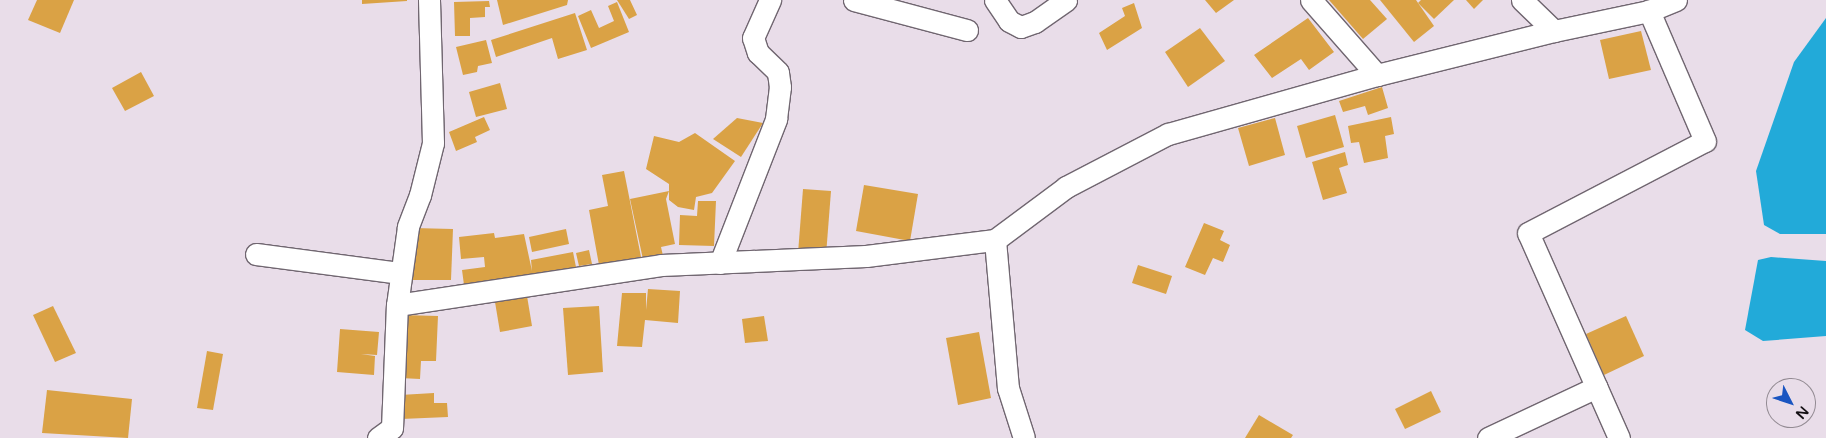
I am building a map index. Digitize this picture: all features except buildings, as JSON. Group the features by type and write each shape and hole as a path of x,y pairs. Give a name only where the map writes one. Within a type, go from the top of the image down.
{"street":[{"path":"387,435 397,305 408,227 420,195 433,143 429,0"},
{"path":"720,263 776,119 780,87 778,72 758,53 753,38 770,0"},
{"path":"854,0 967,30"},
{"path":"994,0 1009,22 1021,27 1035,22 1066,0"},
{"path":"1311,0 1377,75"},
{"path":"1522,0 1554,30"},
{"path":"397,305 661,265 866,256 995,240 1066,187 1168,134 1377,75 1554,30 1648,11 1676,0"},
{"path":"1619,438 1528,233 1705,141 1648,11"},
{"path":"995,240 1008,388 1024,438"},
{"path":"256,254 401,273"},
{"path":"1488,438 1597,387"}],"water":[{"path":"1826,18 1826,234 1780,234 1764,225 1756,171 1794,62"},
{"path":"1771,257 1826,261 1826,336 1763,341 1745,330 1758,260"}]}
